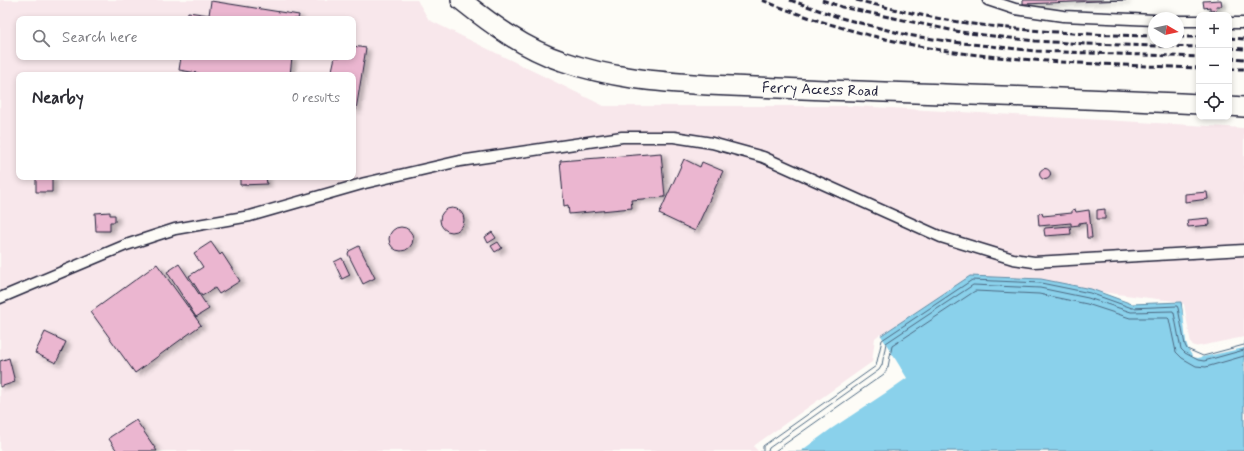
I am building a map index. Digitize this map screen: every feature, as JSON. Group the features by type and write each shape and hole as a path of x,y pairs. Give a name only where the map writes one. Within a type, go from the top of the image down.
{"street":[{"name":"Ferry Access Road","path":"461,0 516,39 554,58 598,72 630,78 660,82 753,87 1196,104"},
{"path":"1232,106 1244,107"}],"lane":[{"path":"988,0 1015,8 1063,16 1148,20"},
{"path":"1184,21 1196,22"},
{"path":"1232,23 1244,23"},
{"path":"0,298 126,245 175,229 250,216 365,182 460,161 622,137 674,137 712,143 763,156 941,237 1013,259 1034,262 1244,250"}],"shaded area":[{"path":"0,0 417,0 429,20 604,106 855,106 1244,128 1244,337 1190,348 1182,302 970,276 877,338 873,363 760,451 0,451"}],"water":[{"path":"970,276 1041,279 1091,289 1132,304 1181,302 1189,345 1203,352 1244,341 1244,451 760,451 873,363 877,338"}],"pier":[{"path":"1182,304 1184,304 1191,344 1203,350 1244,339 1244,348 1198,358 1193,357 1186,342"},
{"path":"880,334 907,378 801,451 758,451 754,447 872,362 875,338"}],"building":[{"path":"1023,0 1126,0 1023,4"},
{"path":"1221,0 1222,6 1216,6 1217,10 1210,11 1210,7 1204,8 1203,1"},
{"path":"211,1 299,15 187,16 188,12 209,15"},
{"path":"356,46 366,48 356,110 356,72 332,72 334,60 356,60"},
{"path":"181,60 292,60 290,72 191,72 179,70"},
{"path":"661,153 665,197 631,200 632,208 569,214 568,205 564,206 560,161"},
{"path":"684,159 700,167 702,162 723,171 695,231 659,214"},
{"path":"1043,169 1047,169 1049,170 1049,178 1043,179 1040,176 1040,172"},
{"path":"36,180 52,180 52,192 36,192"},
{"path":"240,180 266,180 267,184 240,185"},
{"path":"1207,192 1208,199 1185,202 1185,194"},
{"path":"452,208 461,211 464,220 461,229 452,232 443,229 440,220 443,211"},
{"path":"1075,209 1076,212 1089,210 1092,238 1087,238 1086,222 1071,226 1071,223 1039,226 1038,214 1042,213 1043,216 1072,213 1072,210"},
{"path":"1105,209 1105,219 1097,219 1097,210"},
{"path":"110,212 110,215 115,215 115,222 110,222 110,231 96,231 95,213"},
{"path":"1209,218 1210,225 1188,227 1187,220"},
{"path":"1070,226 1071,234 1045,236 1045,228"},
{"path":"401,227 410,230 413,239 410,248 401,251 392,248 389,239 392,230"},
{"path":"492,232 496,238 488,243 485,237"},
{"path":"211,242 220,255 222,253 240,281 219,294 215,288 202,296 189,276 203,267 194,253"},
{"path":"498,242 502,248 495,252 491,246"},
{"path":"359,246 375,278 363,284 348,254 349,251"},
{"path":"342,258 350,275 342,279 334,262"},
{"path":"157,264 201,325 135,373 91,312"},
{"path":"179,264 209,309 196,317 167,272"},
{"path":"45,332 66,342 56,363 35,353"},
{"path":"9,358 15,382 0,387 0,361"},
{"path":"136,420 157,451 117,451 109,439 110,437"}],"railway":[{"path":"762,0 812,18 864,34 918,46 970,54 1056,62 1196,68"},
{"path":"790,0 841,18 907,35 953,42 1036,51 1196,57"},
{"path":"822,0 842,7 960,32 1035,41 1196,47"},
{"path":"856,0 934,18 981,25 1067,33 1148,36"},
{"path":"1184,37 1196,37"},
{"path":"1232,38 1244,39"},
{"path":"1232,48 1244,49"},
{"path":"1232,58 1244,59"},
{"path":"1232,69 1244,69"}]}
